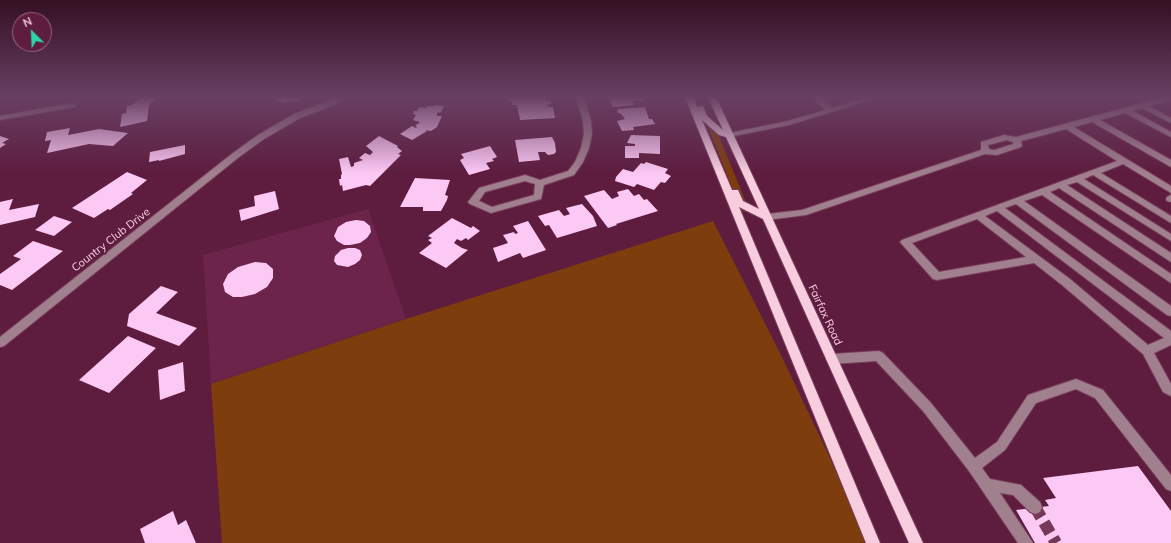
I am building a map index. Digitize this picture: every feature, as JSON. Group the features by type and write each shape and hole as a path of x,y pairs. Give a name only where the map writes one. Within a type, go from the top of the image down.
{"main road":[{"path":"699,122 873,543"},
{"path":"710,122 722,133 729,135"},
{"name":"Fairfax Road","path":"723,122 916,543"},
{"path":"716,164 726,172 739,203 767,217"}],"street":[{"name":"Country Club Drive","path":"0,343 236,155 284,122"},
{"path":"540,183 538,197 491,210 473,202 482,190 525,178 540,183 571,173 579,162 585,148 588,134 587,122"},
{"path":"729,135 792,122"},
{"path":"767,217 803,213 985,151 994,153 1018,145 1016,140 1081,122"},
{"path":"1099,122 1171,164"},
{"path":"1148,122 1171,135"},
{"path":"1067,126 1171,190"},
{"path":"1035,259 937,276 905,242 1124,161"},
{"path":"1094,172 1171,220"},
{"path":"1077,178 1171,238"},
{"path":"1060,185 1171,258"},
{"path":"1043,191 1171,279"},
{"path":"1017,201 1171,312"},
{"path":"998,208 1169,342 1147,351"},
{"path":"978,215 1066,282 1147,351 1167,388 1171,391"},
{"path":"832,359 879,356 928,407 974,467 1026,543"},
{"path":"974,467 1001,446 1032,399 1076,384 1099,394 1171,485"},
{"path":"986,485 1016,489 1035,507"}],"shaded area":[{"path":"706,122 718,134 749,210 748,212 744,212 741,210"},
{"path":"368,209 406,319 211,384 203,255"},
{"path":"713,221 779,351 830,458 866,543 222,543 211,384 406,319"}],"building":[{"path":"121,122 141,122 120,127"},
{"path":"420,122 439,122 437,127 431,131 425,130 427,131 412,140 400,134 412,126 417,127 415,126"},
{"path":"618,122 654,122 655,124 633,127 634,130 622,131"},
{"path":"70,128 68,135 99,129 128,133 113,146 89,144 47,153 51,140 45,141 47,132"},
{"path":"631,135 660,136 660,154 639,153 639,158 625,158 625,146 635,146 635,144 627,143"},
{"path":"0,136 9,139 2,143 6,144 0,148"},
{"path":"379,136 398,146 397,147 402,151 398,154 401,155 370,186 366,185 343,191 342,185 340,186 339,179 341,179 342,174 339,159 348,157 351,167 354,166 354,163 363,160 359,158 365,153 370,155 373,152 366,146"},
{"path":"552,137 555,143 556,152 554,154 548,155 545,152 538,152 540,160 519,162 515,140"},
{"path":"185,145 185,154 149,162 150,152"},
{"path":"490,146 497,157 492,159 494,161 486,163 490,169 469,175 460,160 464,158 461,154"},
{"path":"646,162 668,169 665,173 671,176 665,183 661,182 654,190 637,184 634,187 615,181 616,177 623,169 633,172 641,163 644,164"},
{"path":"127,172 147,180 131,193 133,194 110,210 108,209 94,218 72,208"},
{"path":"415,178 450,180 445,195 448,196 447,200 441,211 423,211 423,207 400,207"},
{"path":"628,189 634,196 639,194 644,200 647,199 658,211 616,224 617,225 608,228 584,196 604,190 612,199 619,196 617,192"},
{"path":"275,191 279,209 241,221 239,210 255,206 254,196"},
{"path":"13,199 9,210 39,204 35,217 0,225 0,202"},
{"path":"582,204 593,216 597,226 557,238 549,225 545,226 538,216 559,210 564,216 570,214 566,208"},
{"path":"54,216 72,222 54,236 35,230"},
{"path":"452,218 471,228 473,226 480,231 468,240 466,238 461,241 457,239 454,243 468,250 446,268 419,253 432,243 428,240 432,238 428,236"},
{"path":"356,220 364,221 370,226 371,232 367,238 360,243 350,245 344,245 337,241 334,236 338,227 346,222"},
{"path":"528,221 546,250 523,258 520,253 498,262 493,248 508,243 503,235 514,232 515,234 518,233 513,226"},
{"path":"33,241 63,251 12,290 0,285 0,274 21,259 13,256"},
{"path":"348,248 360,250 362,255 360,260 348,267 337,265 334,261 335,256 341,250"},
{"path":"255,262 266,263 273,269 273,278 267,287 255,294 242,297 233,297 225,292 223,284 228,274 238,267"},
{"path":"161,286 178,292 156,313 197,328 179,346 127,326 129,314"},
{"path":"128,336 156,348 109,393 79,380"},
{"path":"183,362 185,391 160,400 158,370"},
{"path":"1138,466 1171,511 1171,543 1035,543 1016,510 1049,506 1045,500 1056,498 1043,478"},
{"path":"173,511 178,525 186,520 196,543 145,543 140,529"}],"tunnel":[{"path":"1035,507 1056,543"}]}
